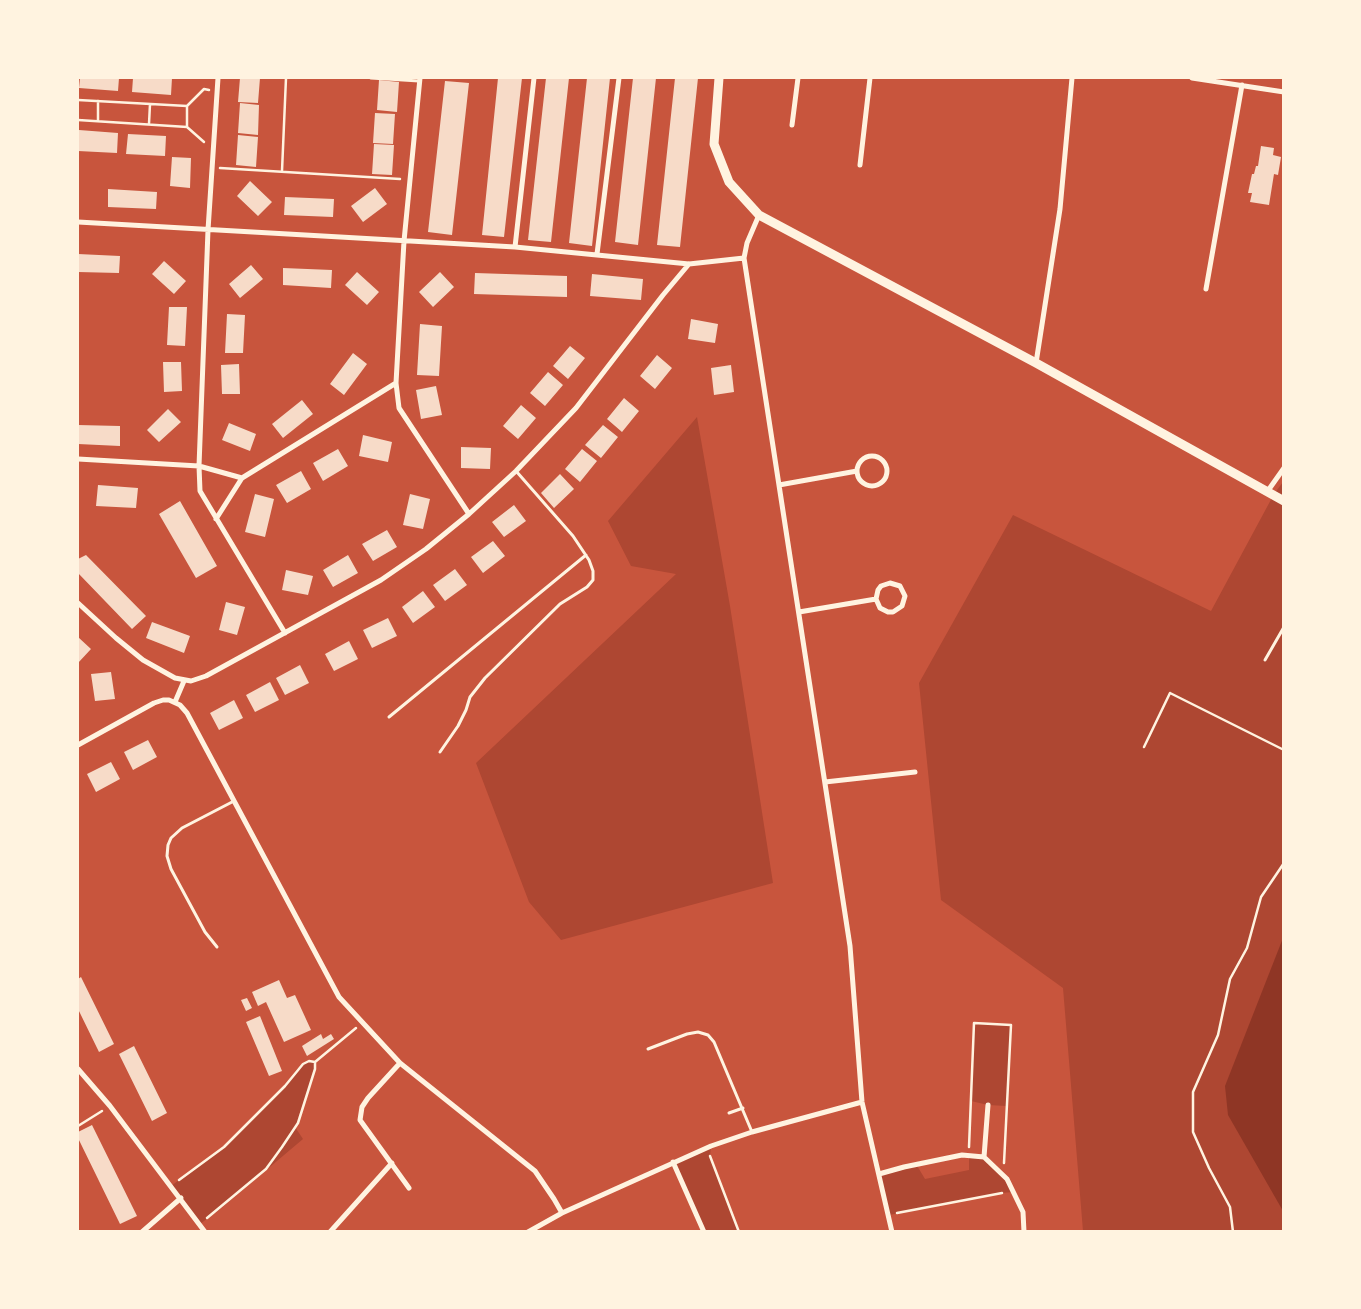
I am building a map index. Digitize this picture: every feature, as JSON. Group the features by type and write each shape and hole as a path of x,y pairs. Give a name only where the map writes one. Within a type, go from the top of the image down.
{"street":[{"path":"218,78 208,230 199,466 200,490 284,634"},
{"path":"515,247 534,78"},
{"path":"597,254 619,78"},
{"path":"719,78 714,144 729,182 759,215 1036,362 1284,502"},
{"path":"792,125 798,78"},
{"path":"860,165 870,78"},
{"path":"1036,362 1060,209 1072,78"},
{"path":"1192,78 1284,92"},
{"path":"420,79 404,241 396,382 399,408 469,514"},
{"path":"1206,290 1242,85"},
{"path":"759,215 747,243 744,258 850,946 862,1102 892,1232"},
{"path":"78,222 515,247 689,264 744,258"},
{"path":"78,603 143,660 164,674 184,680 191,681 206,676 284,634 381,580 426,549 469,514 516,471 576,408 689,264"},
{"path":"216,519 242,478 396,382"},
{"path":"870,456 876,456 882,460 887,469 883,480 874,485 865,484 861,481 857,471 859,462 870,456"},
{"path":"78,459 199,466 242,478"},
{"path":"1266,492 1284,468"},
{"path":"779,485 857,471"},
{"path":"890,583 900,586 905,596 902,606 893,612 880,608 876,599 881,586 890,583"},
{"path":"799,612 876,599"},
{"path":"174,702 184,680"},
{"path":"78,745 154,703 163,700 174,702 187,713 339,997 400,1063 535,1171 562,1213"},
{"path":"825,782 915,772"},
{"path":"400,1063 368,1098 362,1107 360,1120 409,1188"},
{"path":"78,1069 110,1106 206,1232"},
{"path":"528,1232 562,1213 711,1146 752,1132 862,1102"},
{"path":"984,1157 988,1105"},
{"path":"879,1174 962,1155 984,1157 1004,1175 1014,1192 1022,1212 1024,1232"},
{"path":"673,1162 704,1232"},
{"path":"330,1232 392,1163"},
{"path":"142,1232 181,1198"}],"lane":[{"path":"371,78 420,79"},
{"path":"440,752 458,726 470,698 485,678 560,604 588,588 592,580 593,571 586,555 573,536 516,471"},
{"path":"389,717 586,555"},
{"path":"1265,660 1284,627"},
{"path":"217,948 205,932 171,868 167,856 168,845 171,838 182,828 234,800"},
{"path":"648,1049 688,1034 698,1032 708,1035 714,1042 752,1132"},
{"path":"729,1113 743,1108"}],"path":[{"path":"282,171 286,78"},
{"path":"186,127 187,106 204,89 217,91"},
{"path":"78,100 187,106"},
{"path":"98,101 98,121"},
{"path":"149,124 150,104"},
{"path":"78,120 186,127 212,150"},
{"path":"212,168 410,180"},
{"path":"1144,747 1170,693 1284,750"},
{"path":"1233,1232 1230,1207 1209,1168 1193,1132 1193,1092 1218,1034 1230,979 1247,948 1261,898 1284,863"},
{"path":"171,1186 224,1147 285,1086 303,1064 315,1062 364,1023"},
{"path":"969,1156 974,1023 1011,1025 1004,1175"},
{"path":"200,1224 266,1169 282,1147 298,1123 315,1069 315,1062"},
{"path":"78,1126 110,1106"},
{"path":"711,1146 710,1157 739,1232"},
{"path":"889,1216 1014,1192"}],"shaded area":[{"path":"697,417 730,606 773,883 561,940 529,902 476,763 676,574 631,566 608,521"},
{"path":"1283,482 1283,1231 1083,1231 1063,988 941,900 919,683 1013,515 1211,611 1274,494"},
{"path":"1283,938 1283,1211 1228,1115 1225,1086"},
{"path":"974,1023 1011,1025 1007,1106 988,1105 971,1101"},
{"path":"309,1061 315,1062 315,1069 295,1127 303,1139 200,1224 171,1186 224,1147 285,1086 296,1070"},
{"path":"711,1146 710,1157 739,1231 704,1231 673,1162"},
{"path":"969,1156 984,1157 995,1166 1013,1192 889,1215 879,1174 916,1164 925,1179 969,1170"}],"building":[{"path":"80,78 119,78 118,91 79,88"},
{"path":"133,78 172,78 171,95 132,92"},
{"path":"240,78 260,78 258,103 238,102"},
{"path":"498,78 522,78 504,237 482,235"},
{"path":"546,78 569,78 551,242 528,240"},
{"path":"587,78 610,78 592,246 569,243"},
{"path":"633,78 656,78 638,245 615,242"},
{"path":"675,78 698,78 680,247 657,245"},
{"path":"379,80 399,82 397,112 377,110"},
{"path":"445,81 469,83 452,235 428,232"},
{"path":"240,103 259,105 258,135 238,133"},
{"path":"375,113 395,114 393,144 373,143"},
{"path":"79,130 118,133 117,153 78,151"},
{"path":"128,134 166,136 165,156 126,154"},
{"path":"238,135 258,137 256,167 236,165"},
{"path":"374,144 394,145 392,175 372,174"},
{"path":"1261,146 1274,148 1273,155 1281,157 1278,175 1274,174 1269,205 1250,202 1252,193 1248,193 1252,174 1254,174 1256,166 1258,166"},
{"path":"172,157 191,158 190,188 170,186"},
{"path":"250,181 272,202 258,216 237,196"},
{"path":"375,188 387,204 363,222 351,206"},
{"path":"108,189 157,192 156,209 108,207"},
{"path":"285,197 334,199 333,217 284,215"},
{"path":"78,254 120,256 119,273 78,272"},
{"path":"164,261 186,281 174,294 152,274"},
{"path":"251,265 263,279 240,298 229,284"},
{"path":"283,268 332,270 331,288 283,285"},
{"path":"357,272 379,292 367,305 345,285"},
{"path":"440,272 454,287 433,307 419,292"},
{"path":"475,273 567,276 567,297 474,294"},
{"path":"592,274 643,279 641,300 590,296"},
{"path":"169,307 187,307 185,346 167,345"},
{"path":"227,314 245,315 243,353 225,353"},
{"path":"691,319 718,324 715,343 688,339"},
{"path":"420,324 442,326 439,376 417,375"},
{"path":"570,346 585,358 568,379 553,366"},
{"path":"353,353 367,364 344,395 330,384"},
{"path":"657,355 672,368 655,389 640,376"},
{"path":"163,362 181,362 182,391 164,392"},
{"path":"239,364 240,394 222,394 221,365"},
{"path":"731,365 734,392 714,395 711,368"},
{"path":"548,372 563,385 545,406 530,393"},
{"path":"436,386 442,415 421,419 416,390"},
{"path":"624,398 639,411 622,432 607,419"},
{"path":"302,400 313,414 283,438 272,424"},
{"path":"521,405 536,418 518,439 503,426"},
{"path":"168,409 181,422 159,442 147,430"},
{"path":"229,423 256,434 250,451 222,440"},
{"path":"78,425 120,426 120,446 78,444"},
{"path":"603,425 618,437 601,458 585,445"},
{"path":"363,435 392,442 388,462 359,456"},
{"path":"461,447 491,448 490,469 461,468"},
{"path":"338,449 348,466 323,481 313,463"},
{"path":"582,449 597,461 580,482 565,469"},
{"path":"301,471 311,489 287,503 276,485"},
{"path":"560,474 574,489 554,508 541,493"},
{"path":"98,485 138,488 136,508 96,506"},
{"path":"255,494 274,499 265,537 245,532"},
{"path":"410,494 430,499 423,529 403,525"},
{"path":"180,501 217,566 196,578 159,514"},
{"path":"514,505 526,521 504,537 492,522"},
{"path":"387,530 397,547 373,561 362,544"},
{"path":"493,541 505,556 483,573 471,557"},
{"path":"86,555 146,616 132,629 78,573 78,559"},
{"path":"348,555 358,573 333,587 323,570"},
{"path":"455,569 467,585 445,601 433,585"},
{"path":"286,570 313,576 308,595 282,590"},
{"path":"423,591 435,607 413,623 402,607"},
{"path":"226,602 245,607 237,635 219,630"},
{"path":"388,618 397,636 372,648 363,630"},
{"path":"152,622 190,636 184,653 146,638"},
{"path":"78,637 91,649 78,663"},
{"path":"349,641 358,659 334,671 325,654"},
{"path":"300,665 309,683 285,695 276,678"},
{"path":"111,672 115,699 95,701 91,674"},
{"path":"270,682 279,700 255,712 246,695"},
{"path":"234,700 243,718 219,730 210,713"},
{"path":"148,740 157,757 133,770 124,752"},
{"path":"111,762 120,779 96,792 87,774"},
{"path":"81,977 114,1044 99,1052 78,1009 78,979"},
{"path":"279,980 287,998 295,995 311,1030 284,1042 266,1002 258,1006 252,992"},
{"path":"247,998 252,1008 246,1011 241,1000"},
{"path":"260,1016 282,1071 269,1076 246,1022"},
{"path":"321,1034 323,1039 331,1034 334,1039 307,1056 302,1046"},
{"path":"134,1046 167,1113 152,1121 119,1054"},
{"path":"92,1125 137,1216 120,1224 78,1138 78,1132"}]}
